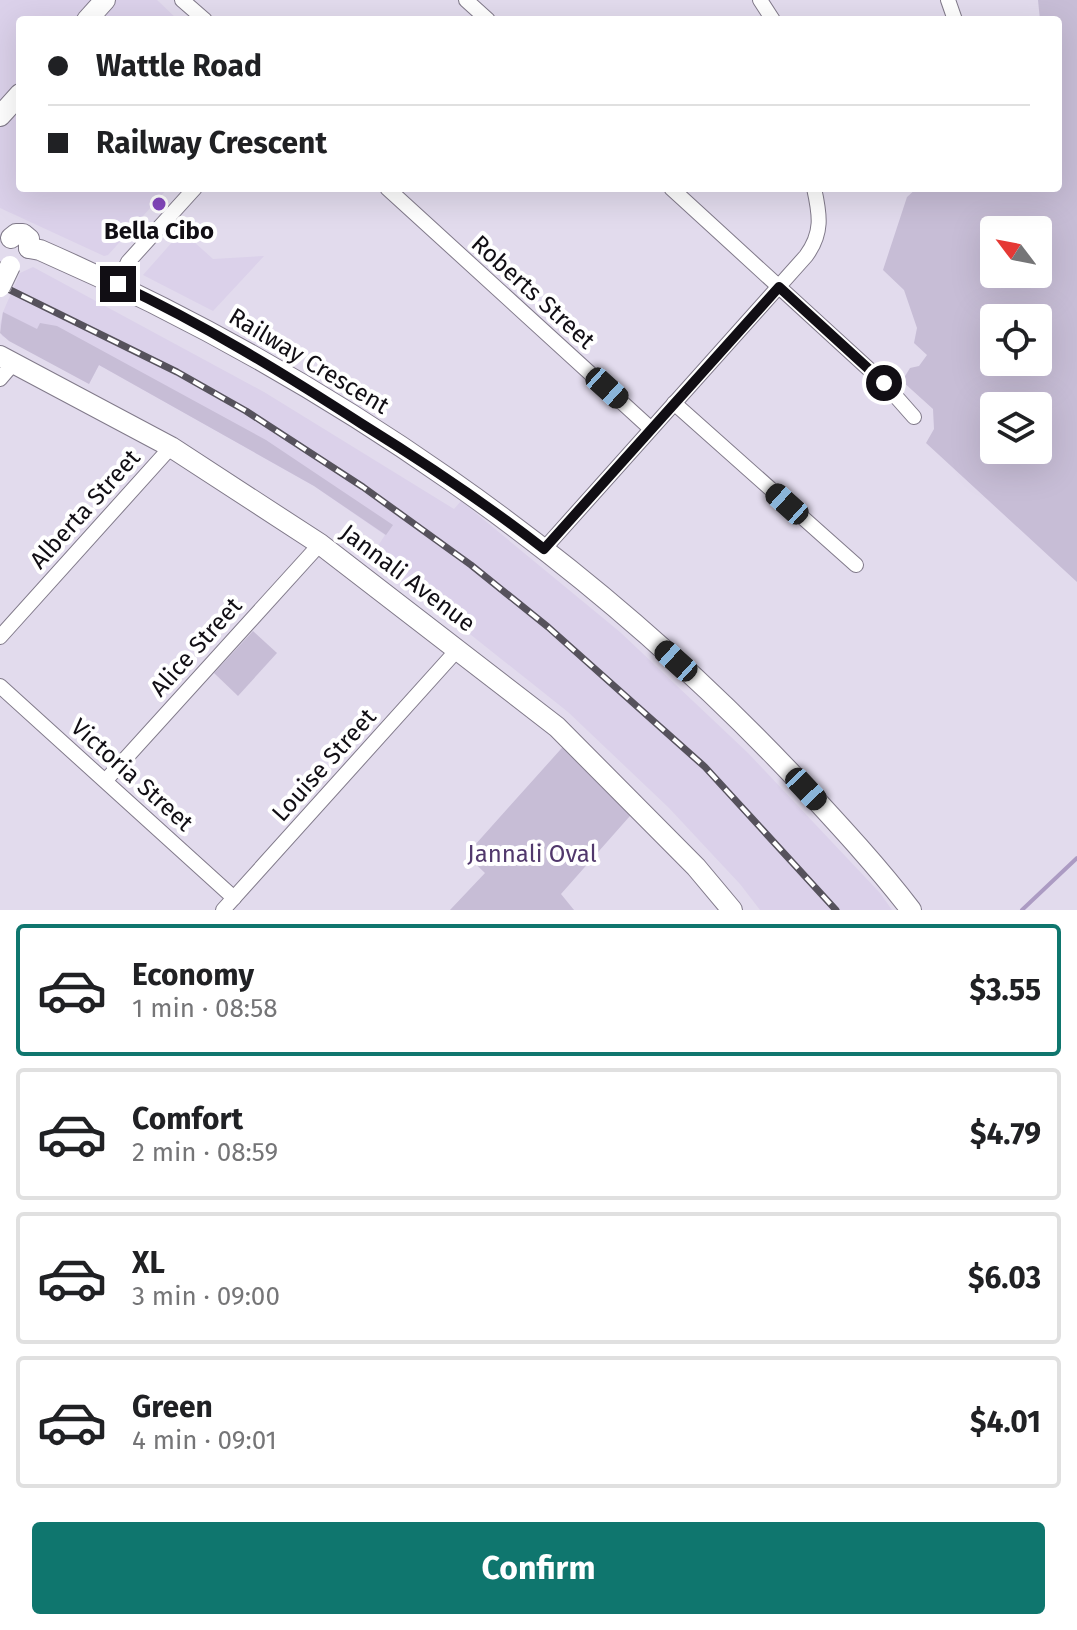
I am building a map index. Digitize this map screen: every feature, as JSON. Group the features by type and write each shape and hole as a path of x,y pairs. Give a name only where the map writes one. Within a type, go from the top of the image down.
{"street":[{"path":"91,16 105,0"},
{"path":"182,0 200,16"},
{"path":"466,0 484,16"},
{"path":"0,116 16,98"},
{"path":"118,284 128,262 191,192"},
{"name":"Roberts Street","path":"391,192 650,428"},
{"path":"675,192 884,383 914,417"},
{"path":"544,549 806,256 819,235 815,192"},
{"name":"Railway Crescent","path":"0,287 13,247 40,250 118,284 296,381 465,490 544,549 653,640 742,723 880,869 911,910"},
{"name":"Jannali Avenue","path":"4,366 171,447 320,544 557,727 696,867 732,910"},
{"path":"674,403 856,565"},
{"name":"Alberta Street","path":"0,637 171,447"},
{"name":"Alice Street","path":"106,780 320,544"},
{"name":"Louise Street","path":"223,910 458,649"},
{"name":"Victoria Street","path":"0,686 234,898"}],"shaded area":[{"path":"0,0 157,0 174,16 16,16 16,192 164,192 104,256 0,208"},
{"path":"182,231 213,259 264,256 213,311 143,275"},
{"path":"33,267 264,392 454,509 461,501 620,632 748,753 880,893 892,910 760,910 669,808 568,712 370,558 385,535 314,486 99,365 89,384 2,336 0,325 3,312 20,273"}],"green space":[{"path":"1038,0 1077,0 1077,582 926,443 934,429 933,409 902,381 910,368 919,366 927,355 914,343 917,328 904,290 883,270 907,197 913,192 1062,192 1062,16 1040,16"},
{"path":"3,312 37,329 40,323 57,326 266,440 393,525 386,535 314,486 99,365 89,384 9,341 0,333"},
{"path":"253,631 277,653 238,696 214,673"},
{"name":"Jannali Oval","path":"569,740 637,808 561,894 574,910 450,910 485,873 466,855"}],"waterway":[{"path":"1022,910 1077,858"}],"railway":[{"path":"0,285 177,372 246,411 363,487 471,565 548,627 705,767 836,910"}],"place":[{"name":"Bella Cibo","path":"159,204"}],"route":[{"path":"118,284 296,381 465,490 544,549 779,287 884,383"}]}
